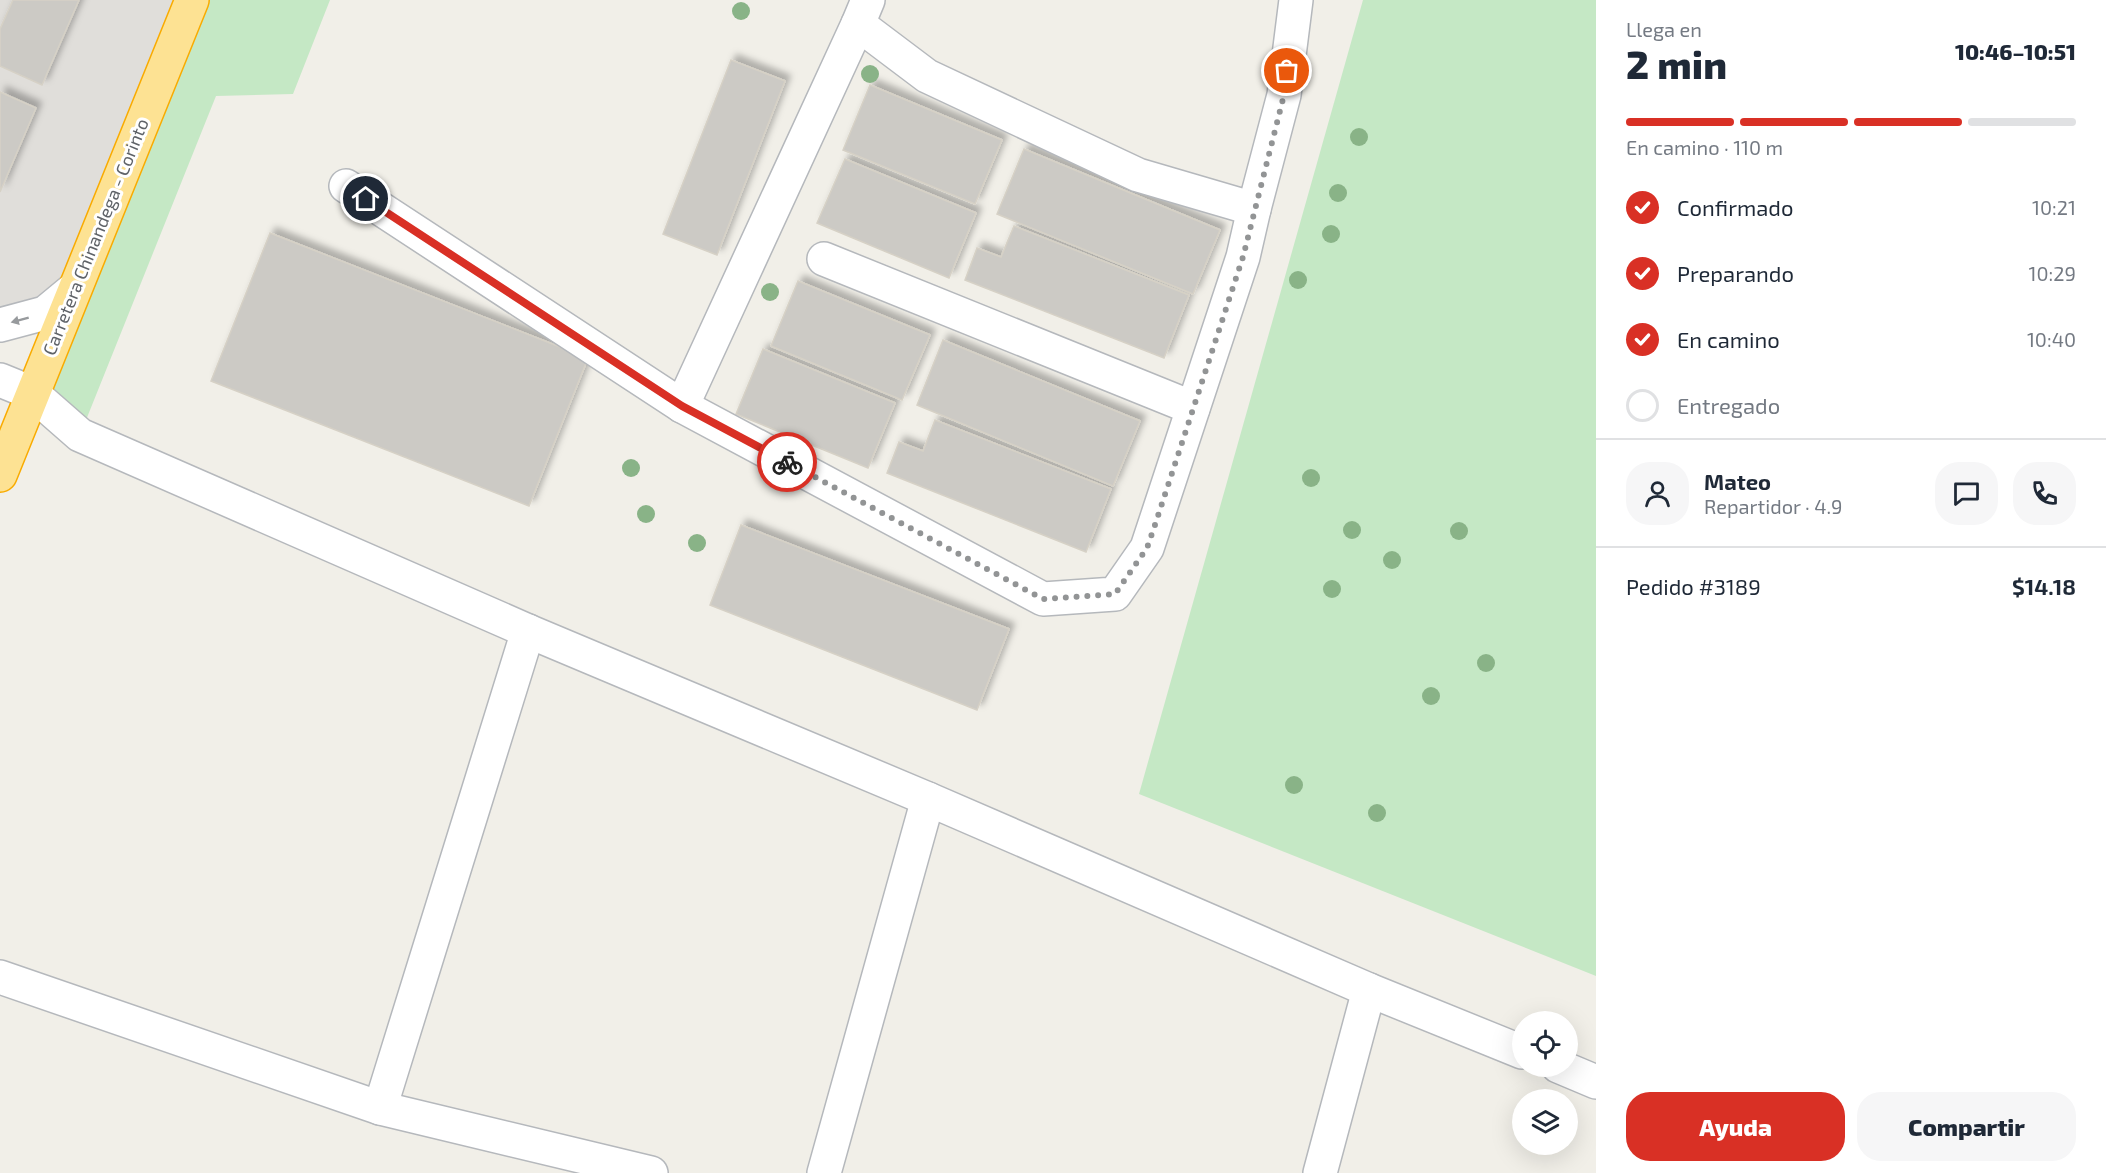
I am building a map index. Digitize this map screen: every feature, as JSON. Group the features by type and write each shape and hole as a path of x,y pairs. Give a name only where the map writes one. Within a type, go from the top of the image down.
{"highway":[{"name":"Carretera Chinandega - Corinto","path":"0,475 192,0"}],"street":[{"path":"346,186 682,406 1043,599 1115,594 1147,548 1243,257 1284,95 1296,0"},
{"path":"682,406 863,12 927,76 1138,175 1254,210"},
{"path":"824,259 1193,408"},
{"path":"0,325 45,313 74,289"},
{"path":"0,380 32,393 80,435 528,631 928,799 1369,990 1512,1048"},
{"path":"380,1108 528,631"},
{"path":"824,1173 928,799"},
{"path":"0,977 380,1108 651,1173"},
{"path":"1320,1173 1369,990"},
{"path":"1578,1074 1596,1082"}],"shaded area":[{"path":"0,0 190,0 74,289 0,325"}],"green space":[{"path":"194,0 330,0 293,94 216,96 80,435 32,394"},
{"path":"1363,0 1596,0 1596,976 1139,794"}],"building":[{"path":"13,0 79,0 42,85 0,66 0,29"},
{"path":"731,60 785,81 717,255 663,234"},
{"path":"870,85 1002,140 975,204 843,150"},
{"path":"0,92 36,108 0,192"},
{"path":"1024,149 1220,230 1193,294 997,214"},
{"path":"845,159 976,213 949,278 817,223"},
{"path":"1014,226 1189,295 1164,358 965,280 977,248 1001,257"},
{"path":"270,233 588,358 529,506 211,381"},
{"path":"798,281 930,335 902,400 771,346"},
{"path":"943,340 1140,421 1113,486 917,405"},
{"path":"763,349 895,403 868,468 736,414"},
{"path":"935,420 1111,489 1086,552 887,473 899,442 923,451"},
{"path":"741,525 1009,629 977,710 710,605"}],"way so far":[{"path":"787,462 1043,599 1115,594 1147,548 1154,528 1243,257 1284,95 1287,71"}],"route":[{"path":"366,199 682,406 787,462"}]}
